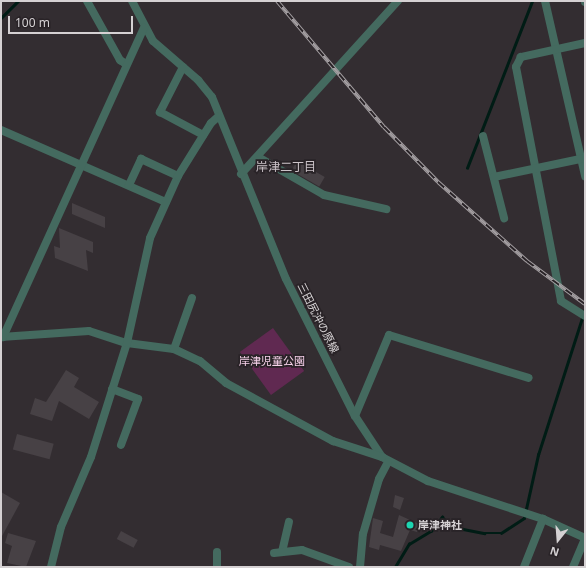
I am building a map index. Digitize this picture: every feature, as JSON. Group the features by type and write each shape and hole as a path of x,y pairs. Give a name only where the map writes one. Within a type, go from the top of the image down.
{"street":[{"path":"87,1 120,60 126,64"},
{"name":"三田尻沖の原線","path":"132,1 144,28 153,41 183,67 212,97 218,117 241,174 286,279 355,416 385,459"},
{"path":"241,174 258,158 398,1"},
{"path":"545,1 583,158 585,176"},
{"path":"144,28 126,64 2,336 89,331 127,343 174,349 200,361 226,383 333,441 385,459 428,481 543,519 585,539 573,567"},
{"path":"581,315 561,301 537,167 516,67 521,57 585,43"},
{"path":"183,67 160,112 203,135"},
{"path":"51,567 61,527 91,457 127,343 150,238 178,176 203,135 218,117"},
{"path":"2,132 81,164 166,202"},
{"path":"483,136 504,218"},
{"path":"258,158 324,195 386,209"},
{"path":"494,177 583,158"},
{"path":"129,185 141,159 178,176"},
{"path":"174,349 192,298"},
{"path":"355,416 389,335 529,378"},
{"path":"112,389 138,399 121,446"},
{"path":"360,567 363,534 385,459"},
{"path":"524,567 543,519"},
{"path":"289,522 278,553 302,550 349,567"},
{"path":"217,552 217,567"}],"green space":[{"name":"岸津児童公園","path":"273,328 304,371 271,395 240,352"}],"building":[{"path":"297,161 325,177 319,187 292,171"},
{"path":"72,203 105,217 105,228 72,214"},
{"path":"59,228 93,242 93,253 86,250 88,271 55,258 54,246 60,248"},
{"path":"66,370 79,378 74,387 99,402 89,419 59,401 52,421 30,414 35,398 46,402"},
{"path":"17,434 54,444 50,459 13,449"},
{"path":"1,492 20,503 1,538"},
{"path":"395,495 404,498 400,510 393,507"},
{"path":"399,515 419,524 417,532 410,530 401,551 380,545 379,550 369,547 373,518 383,521 380,533 393,537"},
{"path":"121,531 138,540 134,548 117,539"},
{"path":"8,533 36,541 26,567 7,563 12,546 5,543"}],"waterway":[{"path":"1,18 18,1"},
{"path":"467,168 532,1"},
{"path":"395,567 409,544 431,531 442,517 453,527 484,533 501,533 524,518 538,455 585,309"}],"railway":[{"path":"277,1 384,127 438,182 527,261 585,304"}],"place":[{"name":"岸津神社","path":"410,525"}],"district":[{"name":"岸津二丁目","path":"286,167"}]}
